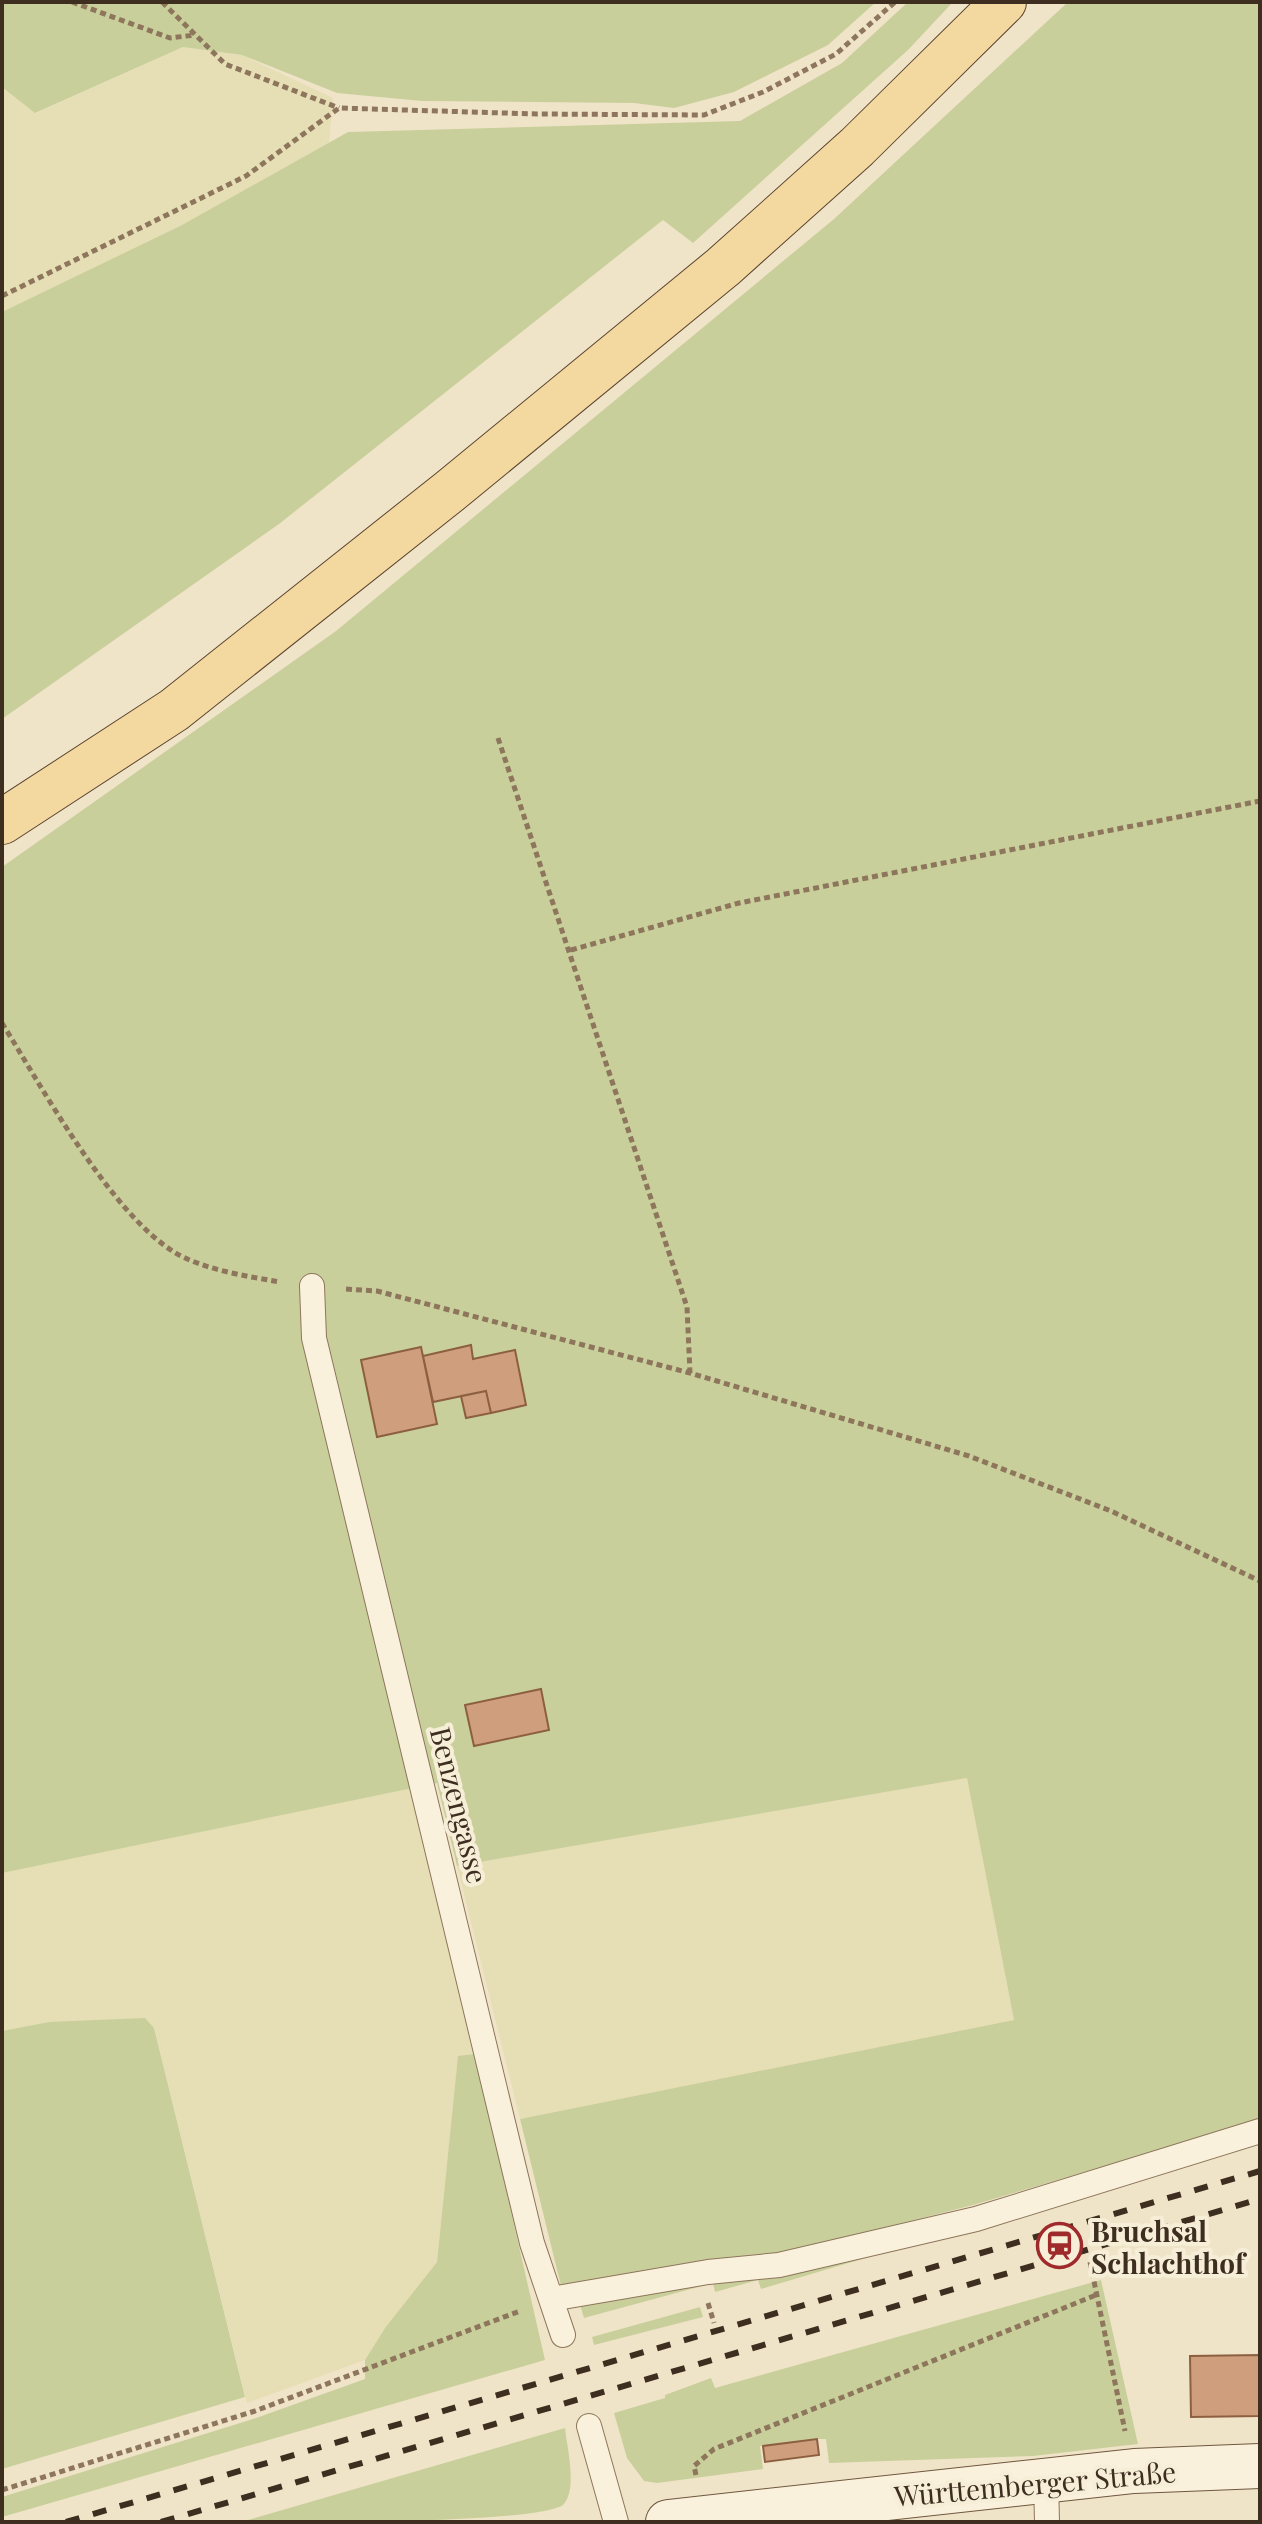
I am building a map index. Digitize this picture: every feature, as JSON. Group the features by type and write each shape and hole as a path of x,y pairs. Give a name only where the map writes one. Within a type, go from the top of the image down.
{"main road":[{"path":"2,822 174,710 450,491 723,267 857,147 1004,2"},
{"name":"Württemberger Straße","path":"686,2519 1046,2501 1134,2471 1260,2466"}],"lane":[{"name":"Benzengasse","path":"312,1286 314,1338 532,2243 563,2335"},
{"path":"551,2299 708,2272 779,2265 976,2219 1260,2131"},
{"path":"589,2426 616,2522"}],"path":[{"path":"72,2 170,38 196,35"},
{"path":"162,2 225,64 339,108 704,115 763,92 836,54 895,2"},
{"path":"2,296 246,176 339,108"},
{"path":"498,738 571,950 634,1154 687,1307 690,1373"},
{"path":"571,950 739,903 1260,801"},
{"path":"2,1023 130,1217 175,1253 229,1272 312,1286 377,1291 690,1373 969,1456 1111,1511 1260,1581"},
{"path":"1090,2262 1134,2471"},
{"path":"686,2519 694,2466 714,2449 1096,2295"},
{"path":"2,2490 255,2411 551,2299"}],"shaded area":[{"path":"183,47 242,55 333,98 329,143 182,225 2,312 2,87 36,113"},
{"path":"967,1778 1014,2020 520,2119 457,1866"},
{"path":"415,1787 475,2054 458,2057 437,2262 385,2328 365,2360 247,2403 154,2027 49,2022 2,2031 2,1873"}],"green space":[{"path":"2,2 876,2 828,45 734,92 674,108 634,103 422,101 337,93 242,55 183,47 35,113 2,87"},
{"path":"908,2 953,2 908,50 693,243 663,220 279,524 2,719 2,312 182,225 348,132 740,121 842,63"},
{"path":"1068,2 1260,2 1260,2120 973,2205 777,2255 562,2290 520,2119 1014,2020 967,1778 457,1866 437,1783 2,1873 2,867 336,631 834,219"},
{"path":"145,2018 154,2028 245,2397 2,2469 2,2031 49,2022"},
{"path":"475,2054 545,2360 2,2517 2,2497 253,2419 365,2379 365,2360 385,2328 437,2262 458,2056"},
{"path":"872,2256 761,2289 758,2280 715,2292 713,2283 584,2318 580,2305 709,2281 781,2274"},
{"path":"1101,2280 1138,2444 1033,2456 829,2463 826,2439 817,2439 760,2446 763,2469 657,2483 644,2481 627,2458 614,2413 665,2398 665,2395 711,2378 715,2388"},
{"path":"700,2307 703,2317 594,2345 592,2337"},
{"path":"565,2428 570,2489 563,2505 543,2511 411,2521 241,2522"}],"building":[{"path":"471,1345 473,1359 515,1350 526,1405 491,1413 486,1391 433,1402 423,1356"},
{"path":"421,1347 437,1424 377,1437 361,1360"},
{"path":"486,1391 491,1413 466,1418 461,1396"},
{"path":"541,1689 549,1730 474,1746 465,1705"},
{"path":"1260,2355 1260,2416 1191,2417 1190,2356"},
{"path":"817,2439 819,2455 765,2462 763,2446"}],"railway":[{"path":"66,2522 1260,2171"},
{"path":"161,2522 1260,2199"}],"place":[{"name":"Bruchsal Schlachthof","path":"1060,2246"}]}
